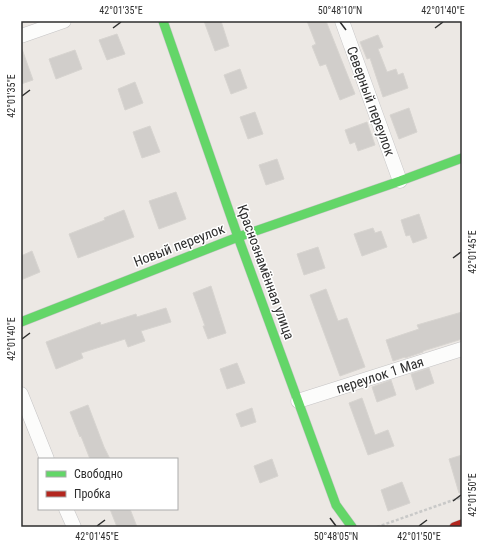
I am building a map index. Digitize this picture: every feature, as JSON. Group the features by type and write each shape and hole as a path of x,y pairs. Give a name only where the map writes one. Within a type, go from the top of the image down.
{"main road":[{"name":"Краснознамённая улица","path":"163,21 238,237 336,505 352,527"},
{"name":"Новый переулок","path":"21,322 238,237 462,158"},
{"path":"454,527 462,524"}],"street":[{"path":"21,36 64,21"},
{"name":"Северный переулок","path":"342,21 400,181"},
{"name":"переулок 1 Мая","path":"298,401 462,348"},
{"path":"21,394 47,458"},
{"path":"66,510 74,527"}],"path":[{"path":"377,527 462,497"}],"building":[{"path":"204,21 221,21 229,46 215,51"},
{"path":"307,21 326,21 355,94 340,100 326,64 320,66 312,46 316,44"},
{"path":"117,34 125,54 107,60 99,40"},
{"path":"378,35 383,47 378,49 387,72 396,69 398,75 403,73 408,88 383,97 370,58 367,59 360,42"},
{"path":"22,49 33,80 21,84 21,50"},
{"path":"75,50 82,69 56,79 49,59"},
{"path":"240,69 247,88 231,94 224,75"},
{"path":"135,82 143,103 125,110 118,89"},
{"path":"409,108 417,132 399,139 390,115"},
{"path":"255,112 263,134 248,139 240,117"},
{"path":"367,122 375,145 358,151 355,142 350,144 345,130"},
{"path":"150,126 160,152 142,158 133,132"},
{"path":"277,159 284,179 266,185 259,165"},
{"path":"176,192 186,219 159,229 149,201"},
{"path":"124,210 134,237 78,258 69,234 105,220 104,218"},
{"path":"419,214 427,238 413,243 410,235 406,236 401,220"},
{"path":"373,228 375,233 381,231 387,247 362,256 354,234"},
{"path":"318,247 325,268 304,275 297,254"},
{"path":"32,251 40,272 21,280 21,256"},
{"path":"211,286 226,333 208,339 193,293"},
{"path":"326,289 338,321 347,318 365,367 340,376 310,295"},
{"path":"166,308 171,322 141,331 145,341 128,347 125,339 81,353 83,358 56,369 46,342 100,322 101,325 136,314 137,317"},
{"path":"462,312 462,339 393,361 386,340 419,329 417,325"},
{"path":"237,363 245,383 227,389 220,369"},
{"path":"429,368 434,383 416,390 411,374"},
{"path":"391,380 396,395 377,402 372,387"},
{"path":"362,398 375,435 388,430 394,446 368,455 349,403"},
{"path":"88,405 110,458 90,458 70,412"},
{"path":"252,408 256,422 241,427 236,414"},
{"path":"462,455 462,493 459,493 449,459"},
{"path":"272,459 278,476 260,483 254,466"},
{"path":"402,482 410,503 388,511 381,490"},
{"path":"110,510 130,510 137,527 117,527"}],"traffic: fast":[{"path":"163,21 238,237 336,505 352,527"},
{"path":"21,322 238,237 462,158"}],"traffic: jam":[{"path":"454,527 462,524"}]}
